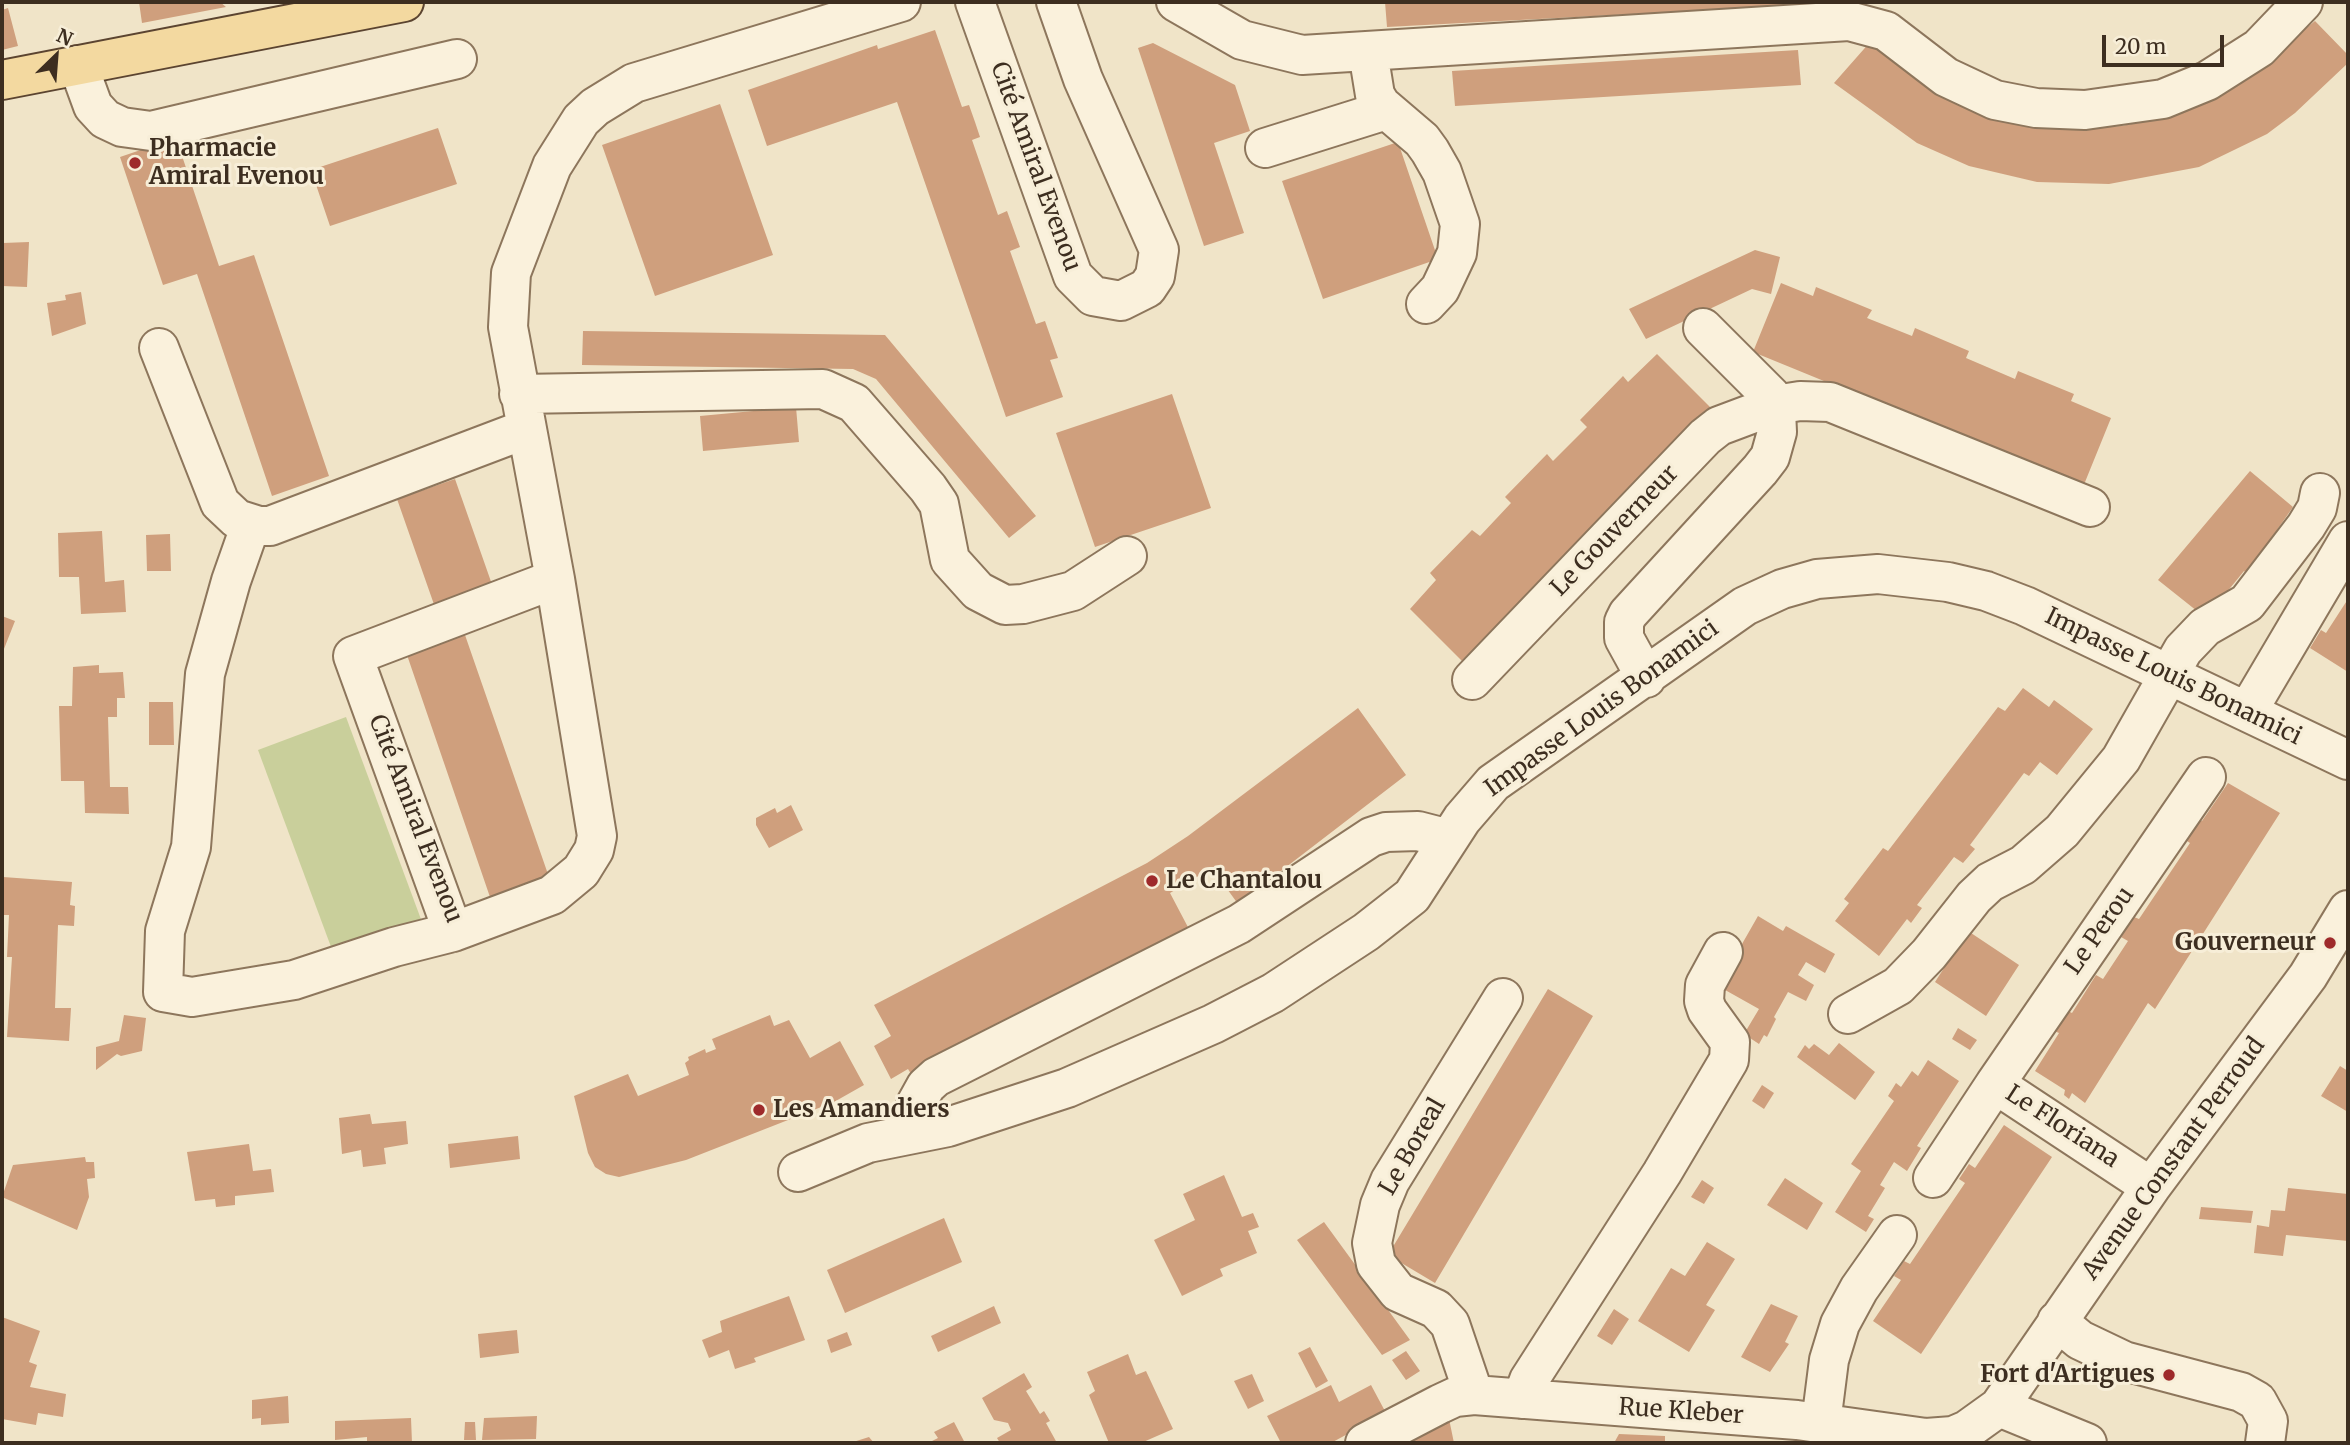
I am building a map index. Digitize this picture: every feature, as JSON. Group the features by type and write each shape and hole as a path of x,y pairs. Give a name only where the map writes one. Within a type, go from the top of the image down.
{"main road":[{"path":"2,80 404,2"}],"street":[{"name":"Cité Amiral Evenou","path":"555,579 353,656 453,932 552,895 581,871 594,850 597,836 555,579 508,327 511,273 552,166 581,120 595,107 634,83 901,2"},
{"name":"Cité Amiral Evenou","path":"975,2 1073,276 1093,296 1121,301 1147,288 1155,276 1159,250 1083,79 1056,2"},
{"path":"1176,2 1242,40 1302,55 1841,20 1874,26 1898,38 1916,55 1953,81 1995,100 2036,108 2085,110 2162,99 2207,81 2259,48 2303,2"},
{"path":"1368,52 1375,95 1386,110 1422,140 1430,151 1442,172 1460,224 1457,253 1440,289 1426,304"},
{"path":"78,65 93,106 106,119 138,130 151,131 457,59"},
{"path":"1265,148 1386,110"},
{"path":"1646,678 1625,638 1624,622 1636,604 1770,457 1777,432 1775,405 1765,388 1703,328"},
{"path":"159,348 215,494 230,514 251,524 270,526 522,411 823,388 854,403 928,488 939,504 950,559 978,591 1005,605 1023,604 1073,591 1127,556"},
{"name":"Le Gouverneur","path":"1472,680 1705,437 1719,426 1775,405 1800,401 1830,402 2090,508"},
{"path":"1848,1014 1898,986 1929,954 1974,897 1990,882 2023,865 2062,831 2121,759 2190,641 2211,623 2247,603 2306,526 2317,508 2320,493"},
{"path":"251,524 230,581 205,674 191,847 165,931 163,992 192,997 294,980 394,947 453,932"},
{"path":"2247,712 2348,541"},
{"name":"Impasse Louis Bonamici","path":"798,1172 868,1143 970,1120 1067,1088 1213,1024 1273,993 1393,913 1412,896 1449,839 1493,783 1735,613 1765,595 1817,579 1878,574 1948,582 1986,591 2348,760"},
{"name":"Le Perou","path":"1995,1084 2206,777"},
{"path":"916,1132 913,1123 916,1104 926,1086 936,1077 1239,924 1371,837 1386,832 1418,831 1449,839"},
{"name":"Avenue Constant Perroud","path":"1999,1407 2151,1187 2308,976 2348,911"},
{"path":"1522,1399 1529,1380 1661,1173 1729,1060 1730,1042 1707,1010 1704,992 1723,952"},
{"name":"Le Boreal","path":"1474,1395 1450,1324 1436,1309 1398,1292 1376,1264 1373,1243 1380,1205 1390,1181 1503,998"},
{"name":"Le Floriana","path":"1933,1178 1995,1084 2151,1187"},
{"path":"1821,1423 1829,1360 1840,1324 1859,1289 1897,1235"},
{"path":"2057,1321 2080,1340 2123,1361 2250,1397 2265,1413 2268,1428 2265,1443"},
{"name":"Rue Kleber","path":"1365,1443 1455,1397 1474,1395 1821,1423 1939,1437 1967,1430 1982,1422 1999,1407"},
{"path":"1999,1407 2087,1443"}],"green space":[{"path":"346,717 422,922 334,955 258,750"}],"building":[{"path":"139,2 220,2 226,7 142,23"},
{"path":"1385,2 1822,2 1822,4 1387,27"},
{"path":"8,8 18,46 2,50 2,10"},
{"path":"2315,21 2348,55 2348,63 2295,113 2267,134 2199,167 2109,184 2037,182 1969,166 1917,143 1834,83 1871,41 1910,74 2082,128 2121,126 2157,119 2234,87"},
{"path":"935,30 962,107 969,105 975,122 980,137 972,140 998,215 1007,211 1020,247 1010,251 1036,324 1045,321 1058,358 1050,360 1063,397 1006,417 897,102 767,146 748,90 877,45 878,49"},
{"path":"1153,43 1235,85 1250,131 1214,143 1244,233 1204,246 1138,48"},
{"path":"1798,50 1801,85 1455,106 1452,71"},
{"path":"720,104 773,255 655,296 602,145"},
{"path":"438,128 457,184 330,226 311,170"},
{"path":"176,138 219,266 254,255 329,476 272,496 197,274 163,285 120,157"},
{"path":"1398,142 1438,259 1323,299 1282,181"},
{"path":"29,242 27,287 2,286 3,243"},
{"path":"1755,250 1780,257 1771,294 1752,289 1646,339 1629,309"},
{"path":"1781,283 1813,296 1816,287 1872,310 1867,318 1912,336 1915,328 1969,351 1966,358 2015,379 2018,371 2074,394 2071,401 2111,418 2083,487 1753,352"},
{"path":"81,292 86,324 52,336 47,303 66,300 65,295"},
{"path":"583,331 885,335 1036,516 1009,538 876,379 853,369 582,365"},
{"path":"1657,354 1712,409 1464,663 1410,609 1436,580 1430,573 1472,530 1480,536 1511,503 1505,497 1547,454 1553,461 1587,427 1580,420 1623,376 1628,382"},
{"path":"1172,394 1211,508 1095,547 1056,433"},
{"path":"796,407 799,442 703,451 700,416"},
{"path":"2250,471 2293,507 2258,557 2253,579 2244,571 2222,598 2220,596 2202,615 2158,580"},
{"path":"455,479 495,593 437,613 397,499"},
{"path":"102,531 105,582 124,580 126,612 81,614 79,577 59,577 58,533"},
{"path":"170,534 171,571 147,571 146,535"},
{"path":"2348,599 2348,672 2310,648 2321,630 2326,633"},
{"path":"2,616 15,621 2,654"},
{"path":"465,635 550,880 491,900 407,655"},
{"path":"99,665 99,673 123,672 125,698 117,698 117,717 108,717 110,787 128,787 129,814 85,813 84,781 61,781 59,706 72,706 73,667"},
{"path":"2023,688 2049,707 2054,700 2093,729 2057,775 2040,762 2029,776 2024,773 1970,845 1975,849 1963,863 1954,857 1917,905 1922,908 1911,923 1907,919 1879,956 1835,921 1849,903 1844,899 1883,848 1888,851 1998,707 2005,711"},
{"path":"149,702 173,702 174,745 149,745"},
{"name":"Le Chantalou","path":"1358,708 1406,775 1238,904 1212,868 1170,893 1190,931 913,1077 908,1069 891,1079 874,1046 891,1036 874,1005 1147,863 1188,836"},
{"path":"2228,783 2280,813 2155,1009 2148,1003 2085,1103 2072,1093 2069,1099 2064,1095 2065,1090 2035,1071 2059,1033 2052,1030 2066,1010 2072,1013 2096,975 2103,979 2128,941 2121,937 2134,917 2139,919 2190,843 2184,839 2196,818 2202,821"},
{"path":"791,805 803,830 769,848 756,825 756,818 775,808 777,813"},
{"path":"3,877 72,882 70,905 75,906 74,926 58,925 55,1008 71,1008 69,1041 7,1037 12,957 7,957 9,915 2,915"},
{"path":"1758,916 1783,931 1786,926 1835,954 1825,973 1806,962 1798,975 1814,985 1806,1001 1788,992 1774,1017 1776,1019 1767,1037 1764,1035 1759,1044 1744,1034 1759,1009 1718,986"},
{"path":"1968,931 2019,965 1986,1016 1935,982"},
{"path":"1548,989 1593,1016 1435,1283 1388,1255"},
{"path":"124,1015 146,1018 142,1051 121,1056 117,1054 96,1070 96,1047 119,1041"},
{"path":"770,1015 774,1026 789,1020 810,1058 840,1041 864,1085 834,1102 686,1160 619,1177 606,1174 595,1167 588,1153 574,1096 628,1074 638,1096 689,1075 685,1063 689,1060 688,1057 705,1049 706,1053 716,1049 712,1039"},
{"path":"1958,1028 1977,1040 1970,1050 1952,1039"},
{"path":"1839,1043 1875,1072 1855,1100 1797,1057 1805,1045 1809,1049 1814,1044 1829,1055"},
{"path":"1928,1060 1959,1081 1917,1146 1921,1148 1907,1171 1894,1162 1880,1185 1885,1188 1868,1216 1874,1219 1866,1232 1835,1212 1861,1171 1851,1164 1894,1101 1888,1096 1896,1083 1901,1087 1912,1071 1918,1076"},
{"path":"2340,1066 2348,1071 2348,1112 2321,1096"},
{"path":"1762,1085 1774,1093 1764,1109 1752,1101"},
{"path":"370,1114 372,1124 406,1121 408,1144 384,1148 386,1164 363,1167 361,1150 342,1154 339,1118"},
{"path":"2004,1125 2052,1157 1921,1354 1873,1321 1901,1280 1894,1276 1904,1261 1910,1264 1965,1183 1959,1179 1969,1164 1975,1168"},
{"path":"518,1136 520,1159 450,1168 448,1144"},
{"path":"249,1144 253,1171 271,1169 274,1192 235,1196 235,1205 216,1207 215,1199 195,1201 187,1152"},
{"path":"85,1157 86,1162 94,1162 95,1178 87,1179 89,1197 77,1230 2,1197 13,1165"},
{"path":"1224,1175 1242,1217 1253,1213 1259,1227 1248,1231 1257,1253 1220,1269 1223,1276 1182,1296 1154,1240 1195,1220 1183,1194"},
{"path":"1785,1178 1823,1203 1807,1230 1767,1205"},
{"path":"1702,1180 1714,1188 1704,1204 1691,1197"},
{"path":"2288,1188 2348,1194 2348,1241 2286,1235 2283,1256 2254,1253 2257,1225 2269,1227 2271,1210 2285,1211"},
{"path":"2201,1207 2253,1211 2251,1223 2199,1219"},
{"path":"944,1218 962,1262 845,1313 827,1270"},
{"path":"1324,1222 1410,1340 1382,1355 1297,1240"},
{"path":"1707,1242 1735,1259 1706,1305 1715,1310 1689,1352 1638,1321 1671,1268 1685,1276"},
{"path":"789,1296 805,1340 754,1358 756,1362 735,1369 729,1350 709,1358 702,1340 722,1332 720,1321"},
{"path":"1771,1304 1798,1316 1785,1342 1789,1344 1770,1372 1741,1357"},
{"path":"994,1306 1001,1323 938,1352 931,1336"},
{"path":"1614,1309 1629,1319 1612,1345 1597,1336"},
{"path":"2,1317 40,1331 29,1362 37,1365 30,1387 66,1394 63,1417 38,1413 36,1425 2,1419"},
{"path":"517,1330 519,1353 480,1358 478,1334"},
{"path":"847,1332 852,1345 831,1353 827,1340"},
{"path":"1310,1347 1328,1381 1316,1388 1298,1353"},
{"path":"1406,1351 1420,1371 1406,1380 1392,1360"},
{"path":"1128,1354 1136,1375 1146,1371 1173,1429 1141,1443 1109,1443 1089,1395 1095,1391 1087,1372"},
{"path":"1024,1373 1032,1387 1026,1391 1040,1414 1044,1411 1050,1421 1046,1423 1057,1443 1000,1443 997,1438 1011,1430 1008,1423 994,1420 982,1398"},
{"path":"1252,1374 1264,1401 1248,1409 1234,1381"},
{"path":"1331,1385 1339,1402 1371,1385 1386,1413 1331,1443 1281,1443 1267,1416"},
{"path":"288,1396 289,1423 261,1425 261,1418 252,1419 252,1400"},
{"path":"1448,1414 1454,1443 1390,1443"},
{"path":"537,1416 536,1439 482,1440 484,1418"},
{"path":"411,1418 412,1443 367,1443 367,1437 335,1440 335,1421"},
{"path":"465,1422 475,1422 476,1440 464,1440"},
{"path":"954,1422 965,1443 928,1443 938,1438 934,1432"},
{"path":"1619,1434 1665,1436 1665,1443 1614,1443"},
{"path":"869,1437 874,1443 850,1443"}],"place":[{"name":"Pharmacie Amiral Evenou","path":"135,163"},
{"name":"Le Chantalou","path":"1152,881"},
{"name":"Gouverneur","path":"2330,943"},
{"name":"Les Amandiers","path":"759,1110"},
{"name":"Fort d'Artigues","path":"2169,1375"}]}
